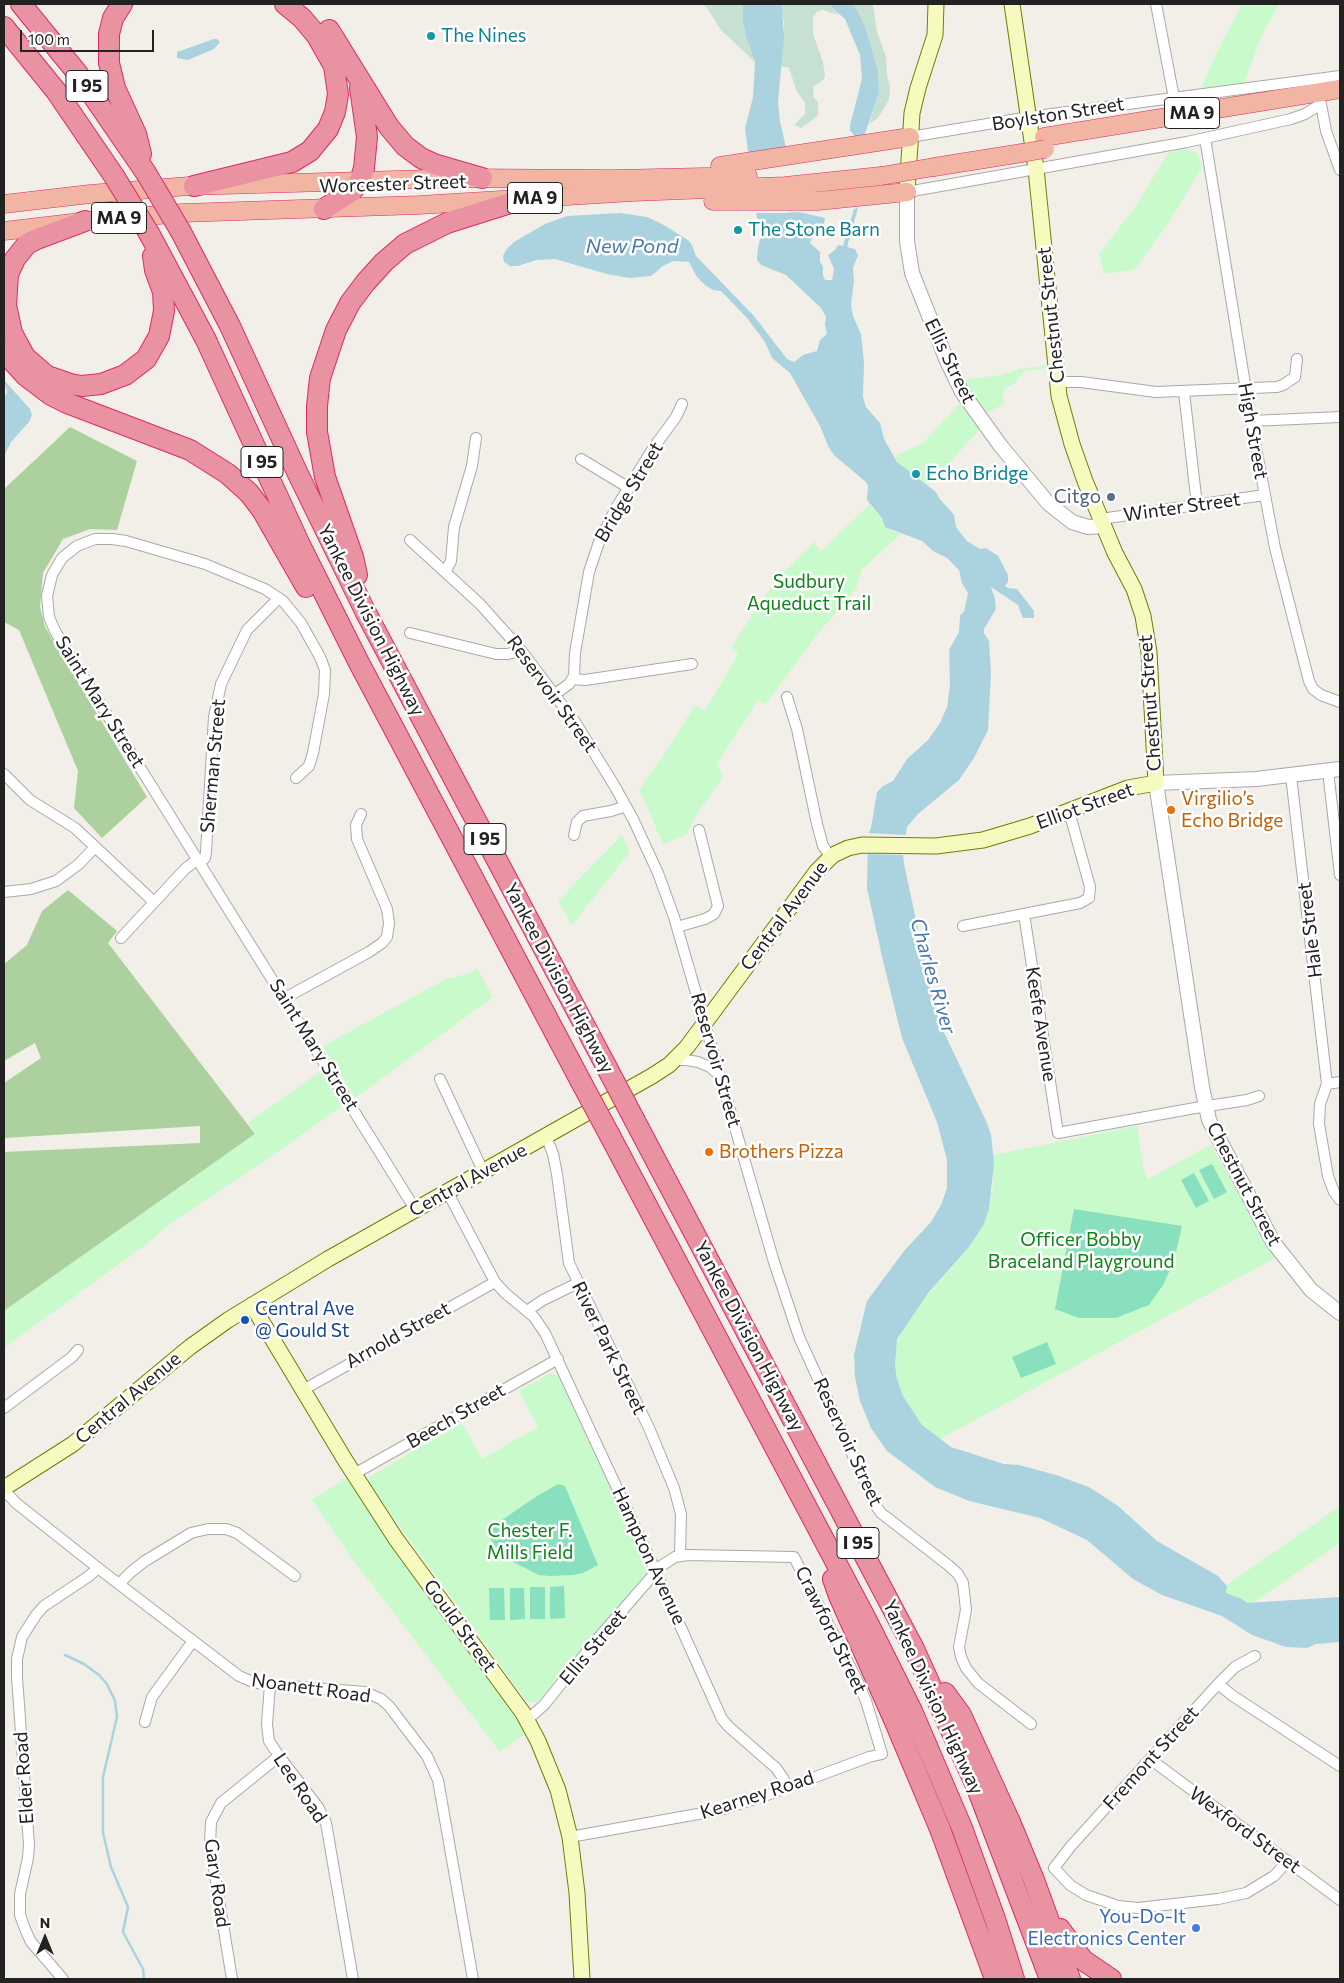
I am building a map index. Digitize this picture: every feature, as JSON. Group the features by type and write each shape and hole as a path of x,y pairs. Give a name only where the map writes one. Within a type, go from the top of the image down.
{"highway":[{"name":"Yankee Division Highway","path":"21,4 83,81 146,173 181,232 230,326 298,474 365,611 914,1649 977,1788 1050,1979"},
{"path":"122,4 110,28 109,63 115,88 136,134 146,173"},
{"path":"194,186 292,162 306,154 318,143 331,124 338,94 334,66 317,36 302,18 285,4"},
{"path":"305,4 334,37 393,132 410,150 440,166 482,178"},
{"name":"Yankee Division Highway","path":"4,27 60,98 114,176 150,235 202,333 340,626 883,1652 928,1747 974,1859 1014,1979"},
{"path":"324,209 350,193 360,181 366,164 367,137 364,106 357,76"},
{"name":"Boylston Street","path":"784,180 881,170 1045,143 1340,89"},
{"name":"Boylston Street","path":"1045,143 1340,101"},
{"path":"746,182 784,180 910,137"},
{"name":"Worcester Street","path":"4,204 107,192 194,186 482,178 746,182 784,180"},
{"path":"784,180 840,199 907,192"},
{"name":"Worcester Street","path":"4,231 85,221 203,212 324,209 592,194 657,200 746,182"},
{"path":"365,611 353,557 331,497 318,440 316,420 319,388 331,343 343,316 359,290 405,244 447,222 523,199"},
{"path":"85,221 27,244 12,263 7,284 8,317 12,333 22,351 41,372 70,384 95,385 121,377 141,363 157,342 162,324 164,304 161,285 155,270 150,235"},
{"path":"4,352 26,376 51,395 67,403 183,447 209,460 228,474 258,504 278,534 306,587 340,626"},
{"path":"816,1525 839,1596 918,1776 985,1948 995,1979"},
{"path":"914,1649 961,1715 996,1790 1034,1880 1070,1979"},
{"path":"1034,1880 1059,1928 1072,1948 1086,1964 1111,1979"},
{"path":"973,1920 989,1979"}],"main road":[{"path":"907,192 910,137 916,97 935,36 936,4"},
{"name":"Chestnut Street","path":"1012,4 1036,169 1061,403 1075,452 1102,522 1134,590 1146,630 1149,652 1156,783"},
{"name":"Elliot Street","path":"891,845 950,845 982,840 1020,830 1128,788 1156,783"},
{"name":"Central Avenue","path":"4,1489 73,1444 200,1339 252,1305 317,1265 652,1076 688,1047 830,856 851,847 891,845"},
{"name":"Gould Street","path":"252,1305 354,1474 396,1539 527,1720 552,1774 570,1837 577,1893 582,1979"}],"street":[{"path":"1156,4 1174,98"},
{"path":"910,137 1029,117 1340,76"},
{"path":"907,192 1205,138 1291,119 1305,114 1321,104 1326,131 1340,170"},
{"name":"High Street","path":"1205,138 1250,421 1275,548 1309,681 1313,689 1320,696 1340,702"},
{"name":"Ellis Street","path":"907,192 907,241 912,273 946,362 962,392 1000,445 1048,503 1072,522 1088,527 1102,522"},
{"path":"1058,382 1081,382 1147,392 1277,387 1295,377 1297,359"},
{"path":"1184,392 1197,505"},
{"name":"Bridge Street","path":"573,679 575,653 592,557 605,528 628,488 676,417 682,404"},
{"path":"1250,421 1340,418"},
{"path":"446,571 451,561 454,527 472,466 476,438"},
{"path":"581,459 628,488"},
{"name":"Winter Street","path":"1102,522 1264,495"},
{"name":"Saint Mary Street","path":"296,778 309,766 313,753 324,694 325,670 320,657 298,618 279,598 260,587 205,564 126,541 95,539 72,550 58,563 49,582 47,609 55,631 415,1209"},
{"name":"Reservoir Street","path":"410,540 489,612 521,650 583,733 626,806 658,873 677,927 792,1320 874,1502 881,1513 958,1574 963,1583 966,1602 959,1647 963,1663 978,1682 1030,1724"},
{"name":"Sherman Street","path":"199,861 206,852 214,717 221,684 247,630 279,598"},
{"path":"410,633 496,654 508,654 521,650"},
{"path":"555,694 573,679 585,680 692,664"},
{"path":"787,697 797,729 815,819 823,846 830,856"},
{"path":"1334,770 1340,875"},
{"name":"Elliot Street","path":"1156,783 1291,776 1334,770"},
{"path":"4,774 25,796 69,824 154,902"},
{"name":"Hale Street","path":"1291,776 1327,1084"},
{"name":"Chestnut Street","path":"1156,783 1206,1106 1216,1134 1273,1242 1311,1290 1340,1313"},
{"path":"574,835 577,822 583,816 626,806"},
{"path":"963,926 1080,903 1089,898 1090,888 1069,811"},
{"path":"285,998 369,952 387,937 390,924 386,905 357,839 356,825 361,814"},
{"path":"677,927 705,919 714,914 718,906 699,830"},
{"path":"4,892 31,889 56,881 80,864 95,847"},
{"path":"120,938 189,865 199,861"},
{"name":"Keefe Avenue","path":"1024,914 1058,1133 1206,1106"},
{"path":"674,1060 698,1062 710,1067 720,1076"},
{"path":"440,1079 483,1171"},
{"path":"1340,1082 1327,1084 1320,1104 1319,1124 1329,1181 1340,1200"},
{"path":"1206,1106 1247,1100 1259,1096"},
{"name":"River Park Street","path":"546,1136 553,1154 557,1174 568,1258 578,1283 649,1428 674,1488 681,1514 680,1556"},
{"name":"Hampton Avenue","path":"447,1191 495,1282 542,1327 722,1718 729,1727 776,1768 787,1787"},
{"name":"Arnold Street","path":"303,1390 495,1282"},
{"path":"527,1312 543,1300 578,1283"},
{"path":"4,1408 72,1357 78,1350"},
{"name":"Beech Street","path":"354,1474 558,1359"},
{"name":"Noanett Road","path":"4,1489 16,1503 239,1676 253,1682 270,1685 353,1690 371,1694 389,1706 423,1750 434,1769 441,1792 472,1979"},
{"path":"120,1584 139,1565 187,1535 196,1531 214,1528 231,1531 243,1536 295,1576"},
{"path":"656,1572 669,1560 680,1556"},
{"name":"Crawford Street","path":"680,1556 794,1557 860,1687 882,1754"},
{"name":"Elder Road","path":"63,1979 31,1942 20,1915 20,1894 27,1865 29,1845 17,1659 22,1637 36,1614 44,1606 86,1579 98,1568"},
{"name":"Ellis Street","path":"527,1720 544,1705 594,1642 656,1572"},
{"path":"145,1722 152,1697 193,1641"},
{"name":"Fremont Street","path":"1255,1656 1235,1667 1218,1684 1054,1868 1070,1885 1080,1892 1110,1904 1138,1908 1218,1899 1246,1893 1274,1876 1288,1861"},
{"path":"1218,1684 1233,1696 1340,1766"},
{"name":"Lee Road","path":"270,1685 267,1730 270,1741 279,1756 318,1807 326,1823 352,1979"},
{"name":"Kearney Road","path":"570,1837 739,1805 869,1757 882,1754"},
{"name":"Gary Road","path":"232,1979 210,1845 211,1822 221,1803 279,1756"},
{"name":"Wexford Street","path":"1150,1759 1340,1900"}],"green space":[{"path":"703,4 743,4 743,21 746,37 755,62 721,30"},
{"path":"781,4 828,4 839,15 823,10 817,12 813,17 813,34 823,62 825,76 823,80 813,87 814,98 818,102 818,115 801,128 794,125 805,114 805,102 797,92 789,68 781,66 784,24"},
{"path":"854,4 873,4 877,32 886,57 887,76 890,86 889,100 878,118 869,124 879,93 878,71 865,26"},
{"path":"1242,4 1279,4 1262,35 1244,83 1201,88 1217,52"},
{"path":"1188,149 1197,153 1202,167 1170,221 1134,270 1104,274 1099,254 1136,206 1168,153"},
{"path":"1049,365 1049,368 1025,371 1012,386 1008,386 1003,391 1004,404 987,413 961,380 1001,375 1020,369"},
{"path":"960,403 980,429 929,485 905,470 894,457 923,443"},
{"path":"70,427 137,461 117,530 90,529 63,539 43,573 40,607 45,627 147,797 102,838 74,808 78,771 19,630 4,622 4,489"},
{"name":"Sudbury Aqueduct Trail","path":"870,504 890,530 901,534 862,569 856,589 816,636 766,704 758,700 717,764 723,777 695,817 687,834 663,844 639,789 669,747 695,705 705,711 738,654 731,648 763,598 785,571 814,541 820,552"},
{"path":"622,835 630,852 572,925 558,901"},
{"path":"68,890 117,931 108,943 255,1134 4,1311 4,1152 200,1143 200,1126 4,1138 4,1083 41,1058 35,1043 4,1061 4,964 27,945 42,911"},
{"path":"477,968 493,997 355,1098 323,1046 446,979 470,973"},
{"path":"321,1071 342,1106 272,1156 170,1224 144,1246 4,1348 4,1311 255,1134 248,1123"},
{"name":"Officer Bobby Braceland Playground","path":"1137,1126 1144,1172 1148,1179 1211,1145 1275,1258 940,1439 932,1434 918,1420 903,1396 897,1379 895,1365 896,1344 899,1336 921,1303 969,1247 984,1224 993,1185 993,1155"},
{"path":"1212,1164 1227,1192 1214,1199 1199,1170"},
{"path":"1194,1173 1209,1201 1196,1208 1181,1180"},
{"path":"1074,1209 1182,1226 1174,1261 1163,1285 1149,1305 1116,1318 1079,1318 1055,1309"},
{"path":"1047,1342 1056,1364 1021,1378 1012,1357"},
{"name":"Chester F. Mills Field","path":"550,1373 558,1376 647,1566 647,1572 539,1701 531,1703 525,1699 369,1484 369,1477 462,1423 482,1459 538,1427 519,1391"},
{"path":"347,1478 501,1694 521,1727 524,1734 500,1752 348,1553 312,1500"},
{"path":"558,1484 565,1486 598,1565 583,1573 573,1575 539,1575 509,1560 495,1546 486,1531"},
{"path":"1340,1506 1340,1543 1253,1603 1247,1603 1226,1593 1227,1585"},
{"path":"564,1586 565,1618 550,1619 550,1587"},
{"path":"530,1587 545,1587 545,1619 530,1619"},
{"path":"489,1588 504,1588 505,1620 490,1620"},
{"path":"510,1588 524,1588 525,1619 510,1620"}],"water":[{"name":"New Pond","path":"743,4 781,4 784,37 778,102 786,148 773,150 783,213 799,212 825,218 823,229 812,238 810,243 820,252 820,261 825,280 832,280 834,269 828,255 838,245 843,246 854,209 858,208 847,247 855,249 858,255 853,268 854,281 851,304 853,316 861,334 864,362 863,397 866,407 880,423 884,439 897,462 936,492 954,515 956,527 967,541 980,549 986,548 998,556 1008,575 1008,582 1005,586 1017,589 1034,611 1034,618 1023,618 1018,605 991,587 996,609 984,629 984,633 989,641 991,673 988,730 974,758 959,780 918,814 907,827 903,853 904,864 935,1008 941,1026 991,1134 994,1163 989,1209 984,1224 969,1247 929,1292 897,1339 895,1365 897,1379 903,1396 922,1425 951,1447 1004,1464 1019,1465 1056,1475 1089,1487 1118,1506 1157,1541 1218,1576 1227,1586 1226,1593 1247,1603 1340,1597 1340,1642 1316,1644 1307,1648 1286,1647 1252,1635 1222,1616 1162,1595 1133,1579 1087,1540 1040,1518 969,1501 935,1487 887,1451 871,1428 860,1401 855,1377 854,1355 867,1301 904,1251 931,1222 941,1205 947,1188 947,1160 937,1122 902,1038 883,961 867,888 868,834 871,828 877,792 883,786 893,781 907,759 928,740 940,723 947,707 950,684 949,650 959,632 960,615 964,612 968,593 962,583 959,570 947,558 933,551 922,541 885,527 882,518 867,500 868,486 866,482 835,456 829,448 820,426 790,373 772,358 765,342 747,318 721,291 713,290 705,285 697,277 689,262 673,261 663,266 651,276 629,278 607,274 555,259 536,260 518,266 510,266 504,262 503,256 514,242 545,224 567,216 620,213 647,217 688,240 696,256 754,316 787,359 794,362 803,355 817,351 820,340 827,334 826,317 821,308 786,275 761,265 757,260 763,229 757,218 745,128 753,97 755,62 746,37 743,21"},
{"path":"828,4 854,4 865,26 878,71 879,93 864,136 856,138 850,130 850,125 862,79 860,55 845,19"},
{"path":"214,39 220,42 214,49 188,60 177,58 177,52"},
{"path":"4,380 30,409 32,415 29,422 11,442 4,456 4,399 7,392"}],"pier":[{"path":"776,153 785,210 788,210 789,213 754,213 745,155"},
{"path":"867,833 908,835 906,855 867,854"}],"waterway":[{"path":"65,1655 84,1664 99,1675 107,1684 115,1701 117,1717 103,1777 103,1833 111,1867 128,1907 123,1932 143,1969 144,1979"}],"place":[{"name":"The Nines","path":"431,36"},
{"name":"The Stone Barn","path":"738,230"},
{"name":"Echo Bridge","path":"916,474"},
{"name":"Citgo","path":"1111,497"},
{"name":"Virgilio’s Echo Bridge","path":"1171,810"},
{"name":"Brothers Pizza","path":"709,1152"},
{"name":"Central Ave @ Gould St","path":"245,1320"},
{"name":"You-Do-It Electronics Center","path":"1196,1928"}],"water label":[{"name":"Charles River","path":"933,976"}]}
